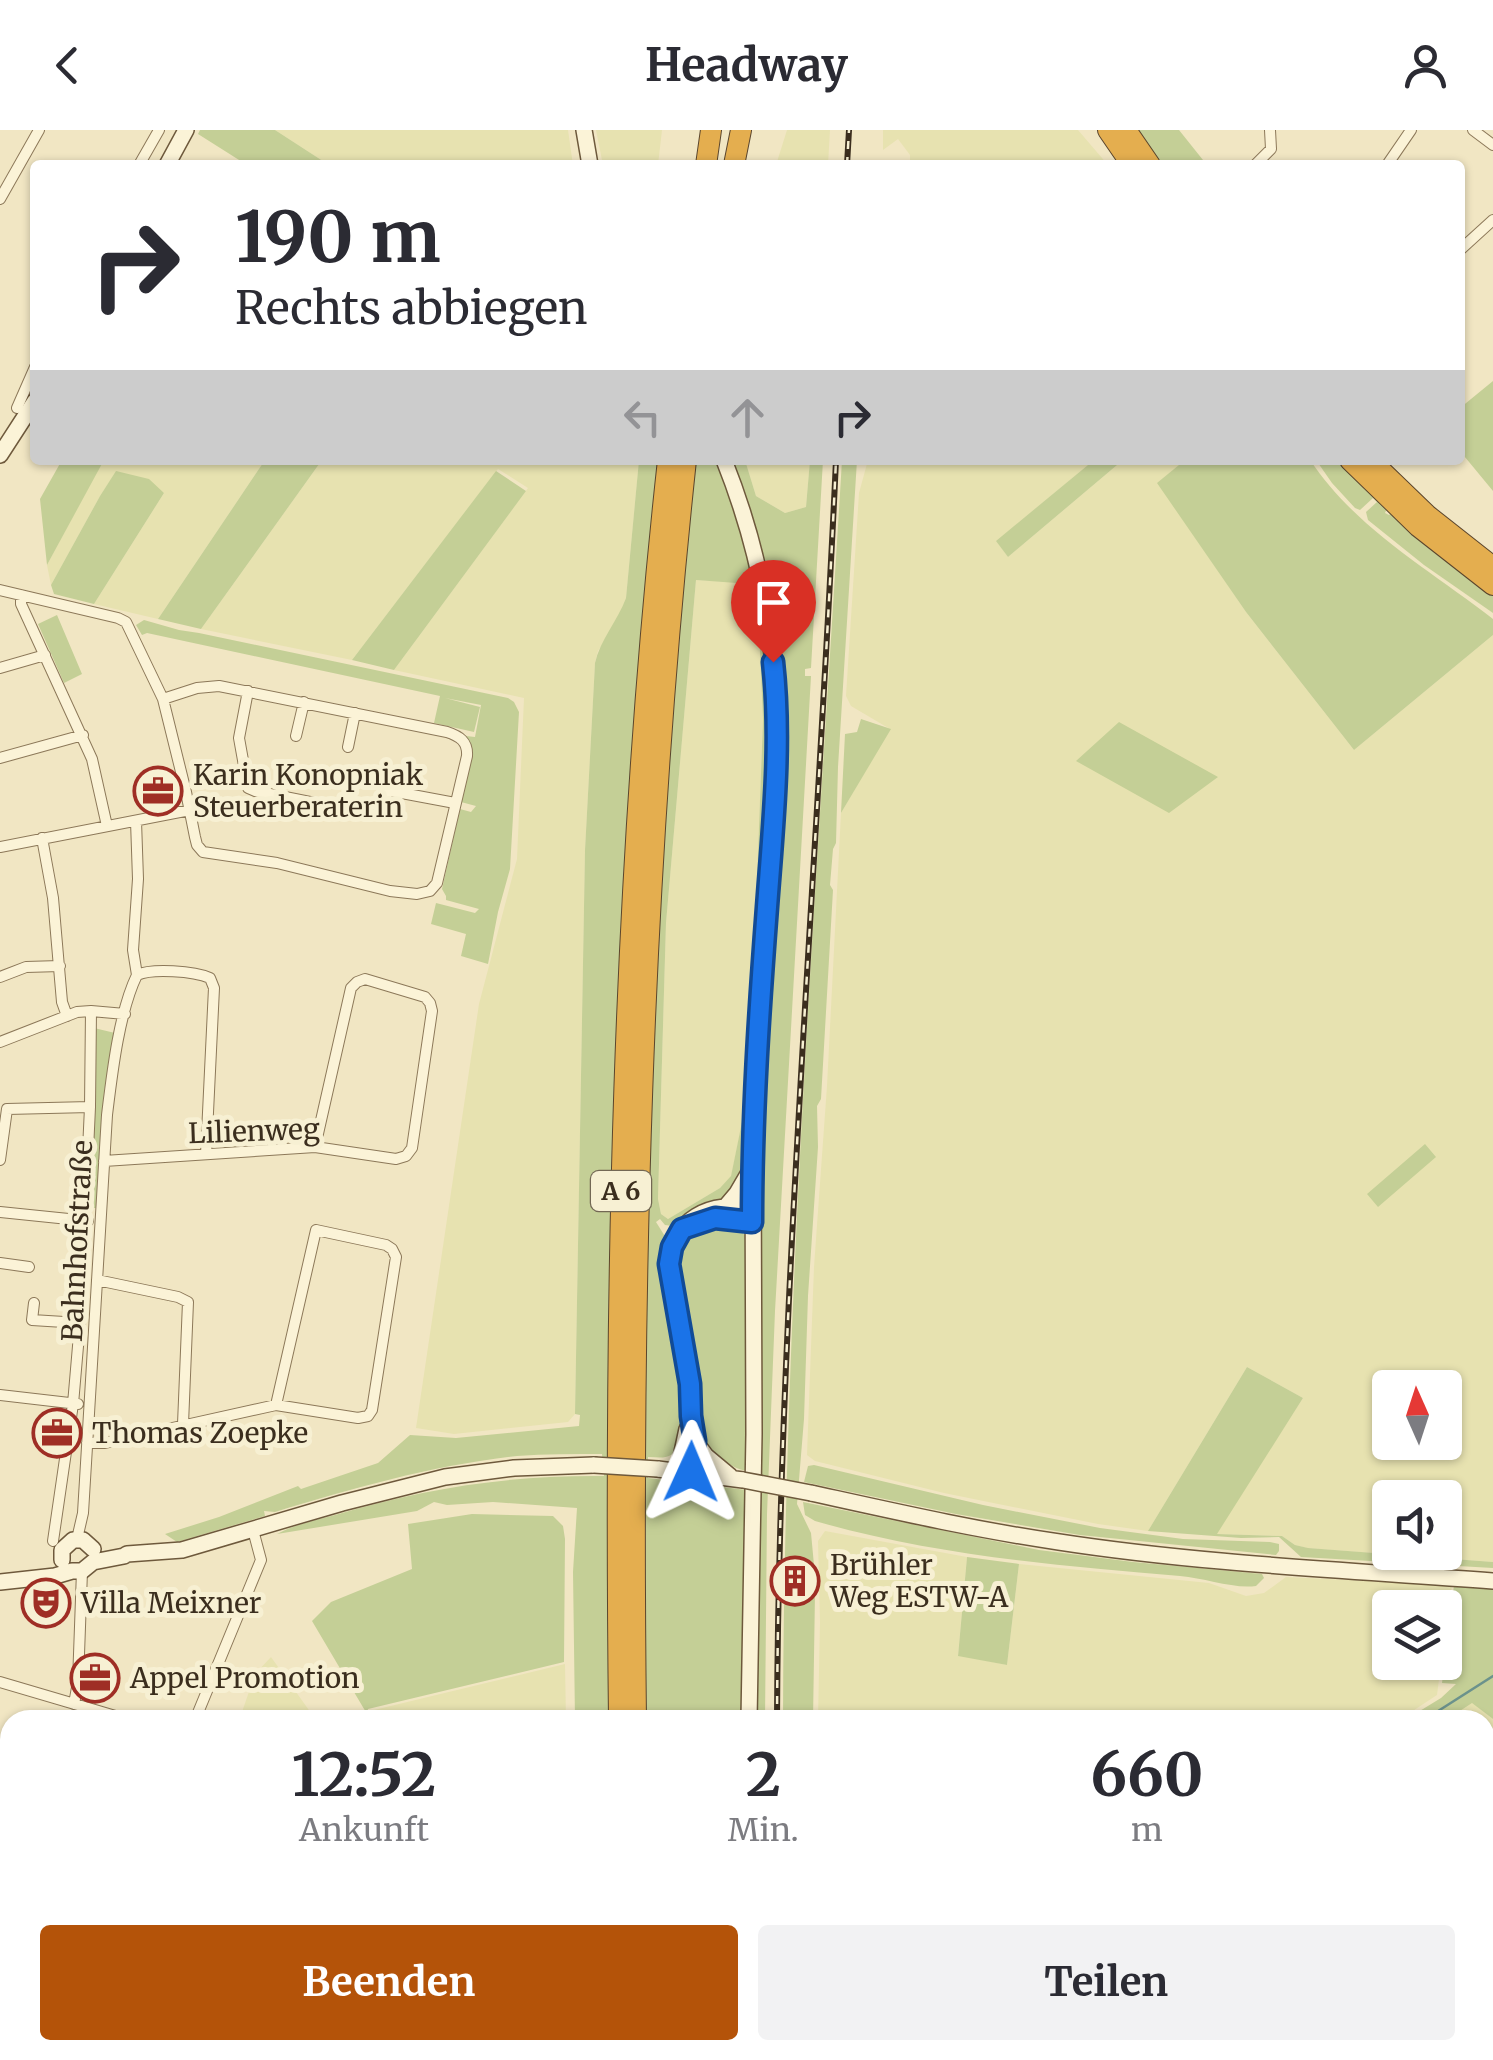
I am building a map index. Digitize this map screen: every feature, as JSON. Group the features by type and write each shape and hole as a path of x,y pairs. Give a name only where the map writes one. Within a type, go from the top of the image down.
{"highway":[{"path":"711,130 721,160"},
{"path":"722,160 728,130"},
{"path":"723,160 741,130"},
{"path":"1108,130 1129,160"},
{"path":"1126,130 1147,160"},
{"name":"A 6","path":"618,1710 618,1318 626,1034 638,791 668,465"},
{"name":"A 6","path":"636,1710 636,1317 644,1016 661,721 686,465"},
{"path":"1355,465 1419,527 1493,584"},
{"path":"1375,465 1426,515 1493,567"}],"main road":[{"path":"170,160 186,130"},
{"path":"584,130 589,160"},
{"path":"1,450 30,408"},
{"path":"726,465 758,562 768,608 776,689 776,756 753,1166 749,1710"},
{"path":"726,1206 753,1166"},
{"path":"738,1479 706,1456 695,1441 688,1371 669,1272 672,1247 688,1221 703,1211 726,1206 752,1216"},
{"path":"682,1229 715,1218 752,1216"},
{"path":"684,1471 691,1416"},
{"path":"684,1471 695,1441"},
{"path":"0,1582 44,1575 81,1556 182,1550 410,1484 498,1470 594,1465 738,1479 962,1525 1142,1553 1493,1581"}],"street":[{"path":"0,199 39,130"},
{"path":"143,160 159,130"},
{"path":"1260,160 1272,149 1270,130"},
{"path":"1390,160 1411,130"},
{"path":"1473,130 1493,145"},
{"path":"1465,245 1493,220"},
{"path":"17,408 30,378"},
{"path":"0,590 126,622 163,699 197,846 204,852 277,862 390,891 417,894 430,891 437,883 467,750 462,739 447,732 248,691 208,686 163,699"},
{"path":"21,595 21,604 92,759 107,826"},
{"path":"0,668 45,655"},
{"path":"248,691 239,738 248,788 255,792 375,816 382,810 386,794 392,791 455,804"},
{"path":"296,736 304,702"},
{"path":"348,747 355,713"},
{"path":"0,758 83,736"},
{"path":"0,847 190,810"},
{"path":"136,821 138,879 133,950 137,976 146,971 200,974 210,978 214,988 206,1154"},
{"path":"42,838 53,898 62,1002 67,1016"},
{"path":"0,977 26,967 60,966"},
{"name":"Bahnhofstraße","path":"74,1704 99,1222 111,1078 137,976"},
{"name":"Lilienweg","path":"104,1161 316,1147 396,1159 406,1156 412,1148 432,1011 425,997 365,979 351,988 316,1147"},
{"name":"Bahnhofstraße","path":"53,1541 73,1404 80,1323 91,1011"},
{"path":"0,1042 77,1012 125,1014"},
{"path":"0,1160 6,1108 90,1107"},
{"path":"0,1212 99,1222"},
{"path":"87,1443 105,1443 276,1404 358,1418 368,1416 396,1257 392,1249 316,1230 276,1404"},
{"path":"0,1263 29,1267"},
{"path":"97,1280 188,1302 183,1424"},
{"path":"34,1304 32,1320 80,1323"},
{"path":"0,1395 90,1406"},
{"path":"200,1710 261,1560 254,1530"},
{"path":"0,1682 84,1710"}],"shaded area":[{"path":"275,130 568,130 572,160 321,160"},
{"path":"596,130 662,130 659,160 602,160"},
{"path":"787,130 830,130 828,160 778,160"},
{"path":"883,130 1078,130 1104,160 910,160 898,139 883,150"},
{"path":"100,465 262,465 158,619 94,604 164,493 116,472 51,585 47,565"},
{"path":"318,465 639,465 626,598 595,663 585,850 575,1414 568,1422 454,1434 416,1428 479,1004 517,859 524,698 394,670 528,488 498,469 352,660 201,629"},
{"path":"747,465 810,465 806,507 785,513 756,496"},
{"path":"867,465 1088,465 997,541 1008,557 1117,465 1179,465 1158,483 1246,612 1354,750 1493,635 1493,1562 1462,1560 1462,1480 1372,1480 1372,1553 1307,1548 1282,1536 1216,1534 1303,1398 1247,1367 1148,1531 944,1493 815,1461 807,1455 841,813 890,729 851,706 846,696 859,493"},
{"path":"696,580 750,583 759,630 763,720 755,933 743,1118 731,1177 720,1188 668,1219 661,1214 658,1199 666,923"},
{"path":"825,1531 967,1557 958,1655 1007,1665 1019,1564 1209,1583 1246,1596 1264,1593 1286,1577 1452,1585 1451,1590 1372,1590 1372,1680 1439,1680 1437,1695 1414,1710 818,1710 818,1541"},
{"path":"271,1657 309,1710 243,1710 255,1674"},
{"path":"565,1664 566,1710 374,1710"},
{"path":"1472,1702 1482,1710 1460,1710"}],"green space":[{"path":"200,130 275,130 321,160 239,160 198,134"},
{"path":"1133,130 1179,130 1203,160 1153,160"},
{"path":"1493,381 1493,491 1465,457 1465,404"},
{"path":"59,465 101,465 47,565 40,499"},
{"path":"262,465 318,465 201,629 158,619"},
{"path":"639,465 659,465 631,765 620,974 611,1293 610,1710 575,1710 573,1572 577,1508 434,1502 417,1511 277,1534 313,1521 435,1491 501,1481 604,1476 602,1454 517,1456 455,1465 275,1512 264,1511 265,1516 177,1542 165,1534 298,1486 301,1489 378,1463 410,1435 456,1438 579,1426 580,1415 575,1414 585,850 595,663 626,598"},
{"path":"695,465 721,465 757,575 772,706 749,1131 742,1171 727,1197 673,1226 660,1219 656,1222 666,1238 685,1417 681,1440 671,1455 648,1457 648,1478 747,1490 744,1710 646,1710 645,1337 663,823","holes":["696,580 750,584 759,630 763,720 743,1117 731,1176 720,1188 668,1219 661,1214 658,1199 666,923"]},
{"path":"730,465 747,465 756,496 785,513 806,507 810,465 823,465 811,668 805,669 805,676 811,676 775,1311 765,1710 754,1710 759,1191 781,699"},
{"path":"842,465 857,465 797,1504 811,1533 814,1565 791,1568 790,1590 815,1593 813,1710 783,1710 789,1405"},
{"path":"1088,465 1117,465 1008,557 996,541"},
{"path":"1179,465 1314,465 1372,528 1493,619 1493,635 1354,750 1246,612 1157,483"},
{"path":"1319,465 1348,465 1388,506 1385,513 1393,511 1493,590 1493,613 1368,520 1366,512 1377,502 1373,498 1360,510"},
{"path":"116,471 149,479 164,493 94,604 54,594 51,585"},
{"path":"496,471 526,491 394,670 352,660"},
{"path":"57,615 82,674 64,683 38,624"},
{"path":"144,620 514,702 519,712 510,869 488,964 461,956 466,934 431,924 436,903 475,913 479,909 446,900 442,889 460,809 471,812 476,806 461,802 473,753 466,736 475,737 481,705 445,698 480,707 474,732 434,723 440,696 142,635 136,625"},
{"path":"861,719 891,729 841,813 845,734 857,732"},
{"path":"1119,722 1218,777 1169,813 1076,761"},
{"path":"94,1028 115,1033 104,1092 96,1208 90,1208"},
{"path":"1425,1144 1436,1157 1378,1207 1367,1194"},
{"path":"714,1225 735,1227 745,1235 750,1413 747,1471 727,1463 700,1439 676,1281 677,1253 688,1234"},
{"path":"1247,1367 1303,1398 1217,1534 1282,1536 1308,1548 1372,1553 1372,1561 1301,1557 1279,1537 1148,1531"},
{"path":"808,1466 1100,1528 1183,1539 1270,1542 1279,1544 1279,1551 1276,1555 1080,1535 956,1514 804,1482"},
{"path":"803,1502 1039,1550 1262,1574 1264,1578 1256,1586 1238,1586 1190,1577 950,1551 815,1521 805,1515"},
{"path":"472,1514 553,1516 563,1526 565,1539 564,1662 365,1710 312,1621 331,1602 412,1569 408,1524"},
{"path":"967,1557 1019,1564 1007,1665 958,1656"},
{"path":"1462,1560 1493,1562 1493,1568 1462,1566"},
{"path":"1454,1585 1493,1587 1493,1710 1481,1710 1472,1703 1461,1710 1421,1710 1456,1684 1442,1683 1462,1680 1462,1590 1453,1590"}],"waterway":[{"path":"1440,1710 1493,1676"}],"railway":[{"path":"847,160 849,130"},
{"path":"777,1710 784,1405 836,465"}],"place":[{"name":"Karin Konopniak Steuerberaterin","path":"158,791"},
{"name":"Thomas Zoepke","path":"57,1433"},
{"name":"Brühler Weg ESTW-A","path":"795,1581"},
{"name":"Villa Meixner","path":"46,1603"},
{"name":"Appel Promotion","path":"95,1678"}],"route":[{"path":"691,1472 695,1441 690,1384 671,1282 670,1254 682,1229 715,1218 752,1222 776,756 773,662"}]}
